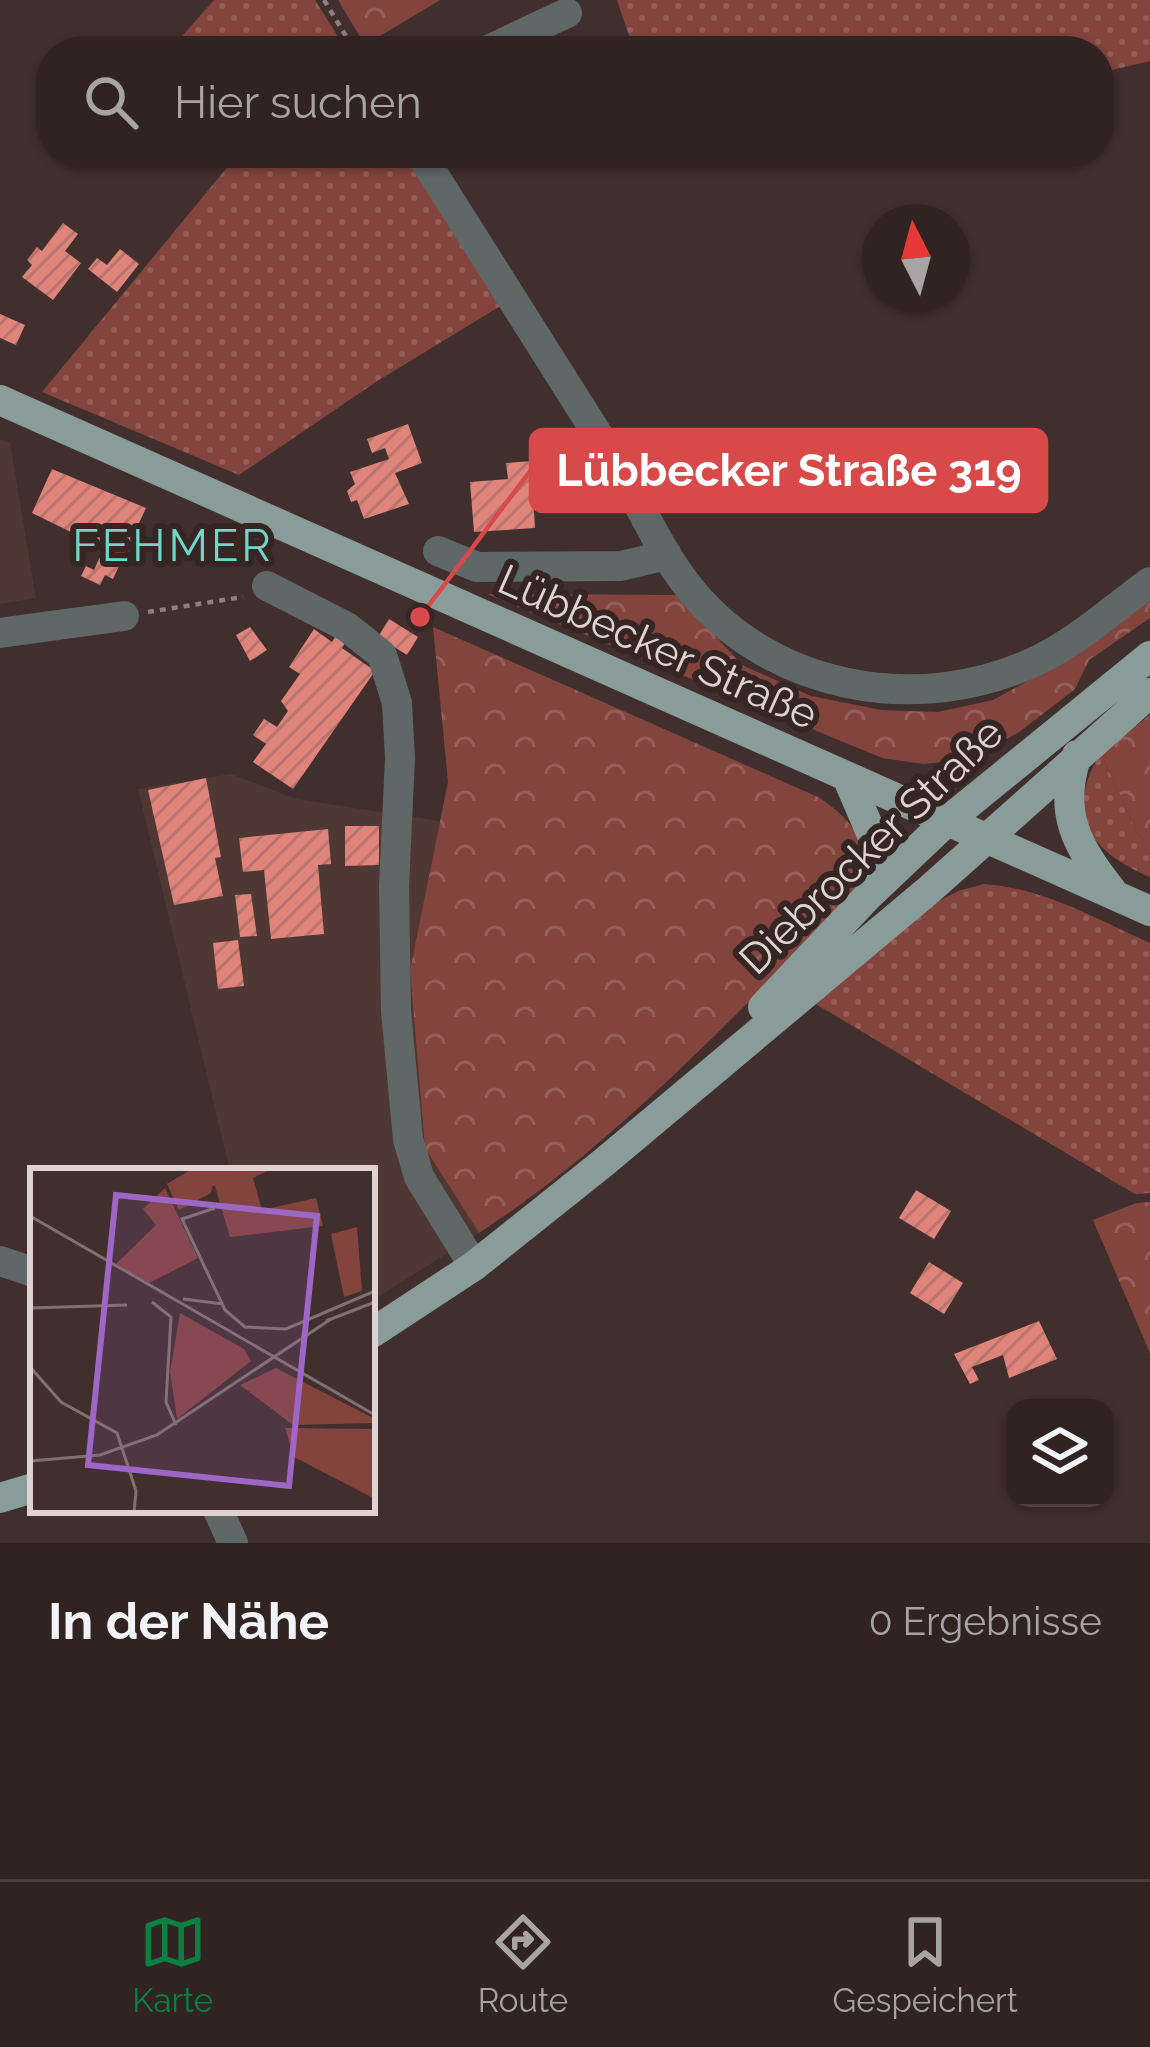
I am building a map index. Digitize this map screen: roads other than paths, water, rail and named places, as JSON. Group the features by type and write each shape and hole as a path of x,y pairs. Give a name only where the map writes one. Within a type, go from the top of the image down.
{"main road":[{"name":"Lübbecker Straße","path":"0,400 1150,911"},
{"name":"Diebrocker Straße","path":"664,1111 946,822 1150,656"},
{"name":"Diebrocker Straße","path":"375,1331 474,1266 664,1111 986,840 1150,693"},
{"path":"1077,755 1067,801 1074,830 1086,857 1116,896"},
{"path":"848,779 878,849 869,896"},
{"path":"0,1498 30,1489"}],"street":[{"path":"518,36 566,13"},
{"name":"Diebrocker Straße","path":"429,168 627,481 685,583 729,630 806,672 854,687 941,689 986,681 1040,659 1150,582"},
{"path":"438,550 477,567 621,566 667,555"},
{"path":"266,586 347,627 382,655 397,703 396,990 407,1139 418,1178 474,1266"},
{"path":"0,633 124,616"},
{"path":"0,1261 30,1271"},
{"path":"219,1513 233,1543"}],"place":[{"name":"Lübbecker Straße 319","path":"420,617"}],"district":[{"name":"FEHMER","path":"173,545"}]}
